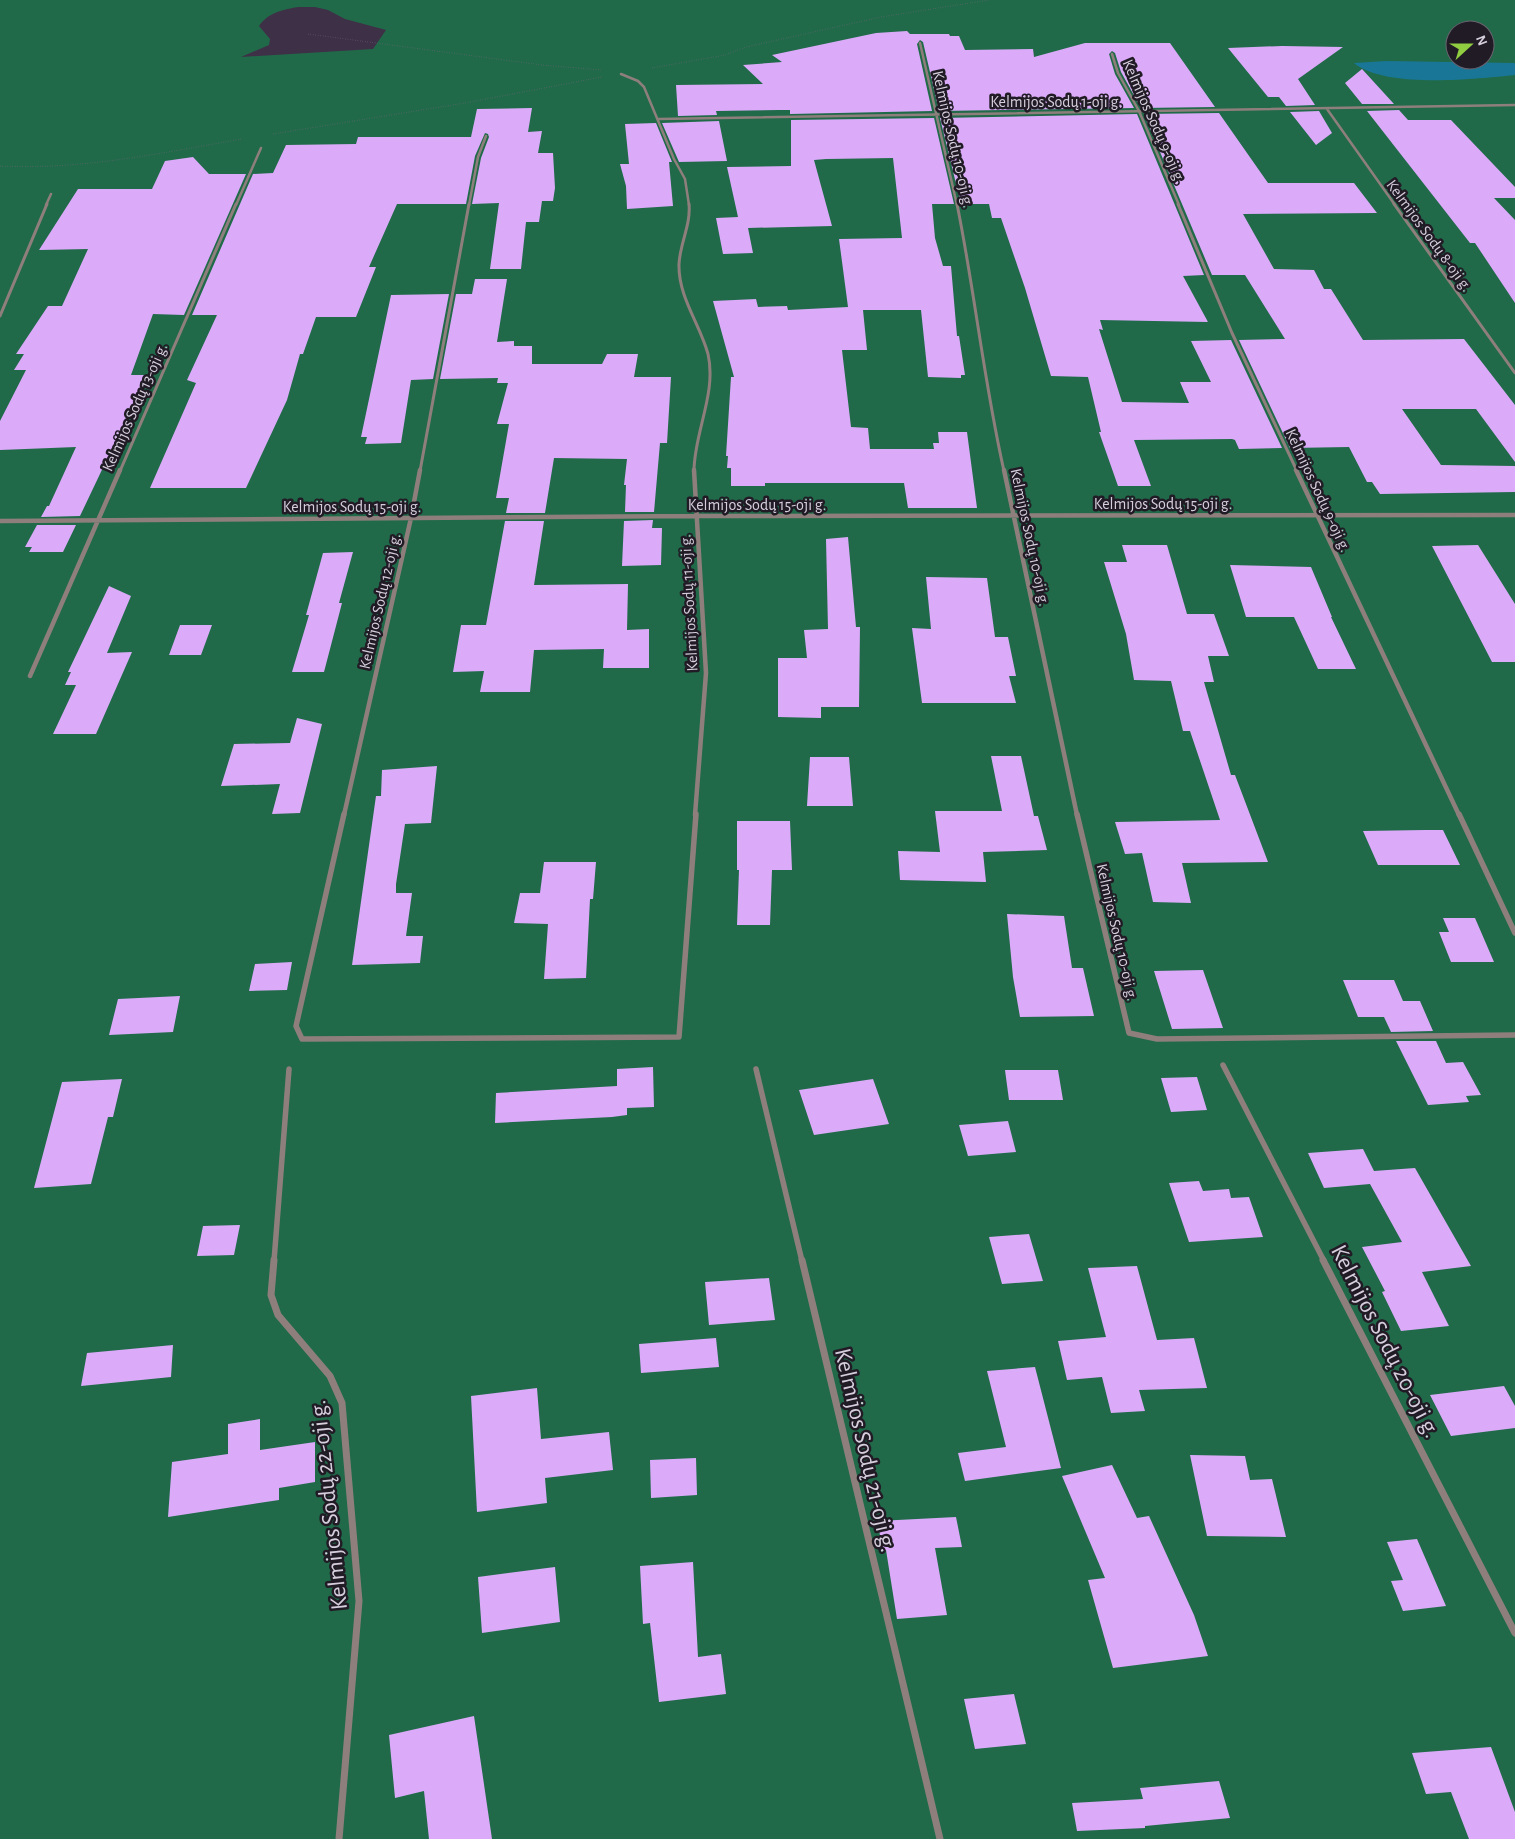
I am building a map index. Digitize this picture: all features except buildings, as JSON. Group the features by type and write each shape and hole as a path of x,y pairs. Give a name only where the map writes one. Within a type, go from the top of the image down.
{"street":[{"name":"Kelmijos Sodų 10-oji g.","path":"920,43 938,113 964,239 996,436 1074,802 1129,1033 1166,1039 1515,1035"},
{"name":"Kelmijos Sodų 9-oji g.","path":"1112,54 1118,73 1139,112 1232,334 1515,932"},
{"path":"621,74 638,81 644,87 650,105 659,120"},
{"name":"Kelmijos Sodų 1-oji g.","path":"659,120 938,113 1139,112 1515,105"},
{"name":"Kelmijos Sodų 8-oji g.","path":"1328,109 1340,129 1515,374"},
{"name":"Kelmijos Sodų 11-oji g.","path":"302,1039 679,1037 706,673 694,468 709,387 708,355 684,295 679,264 690,215 685,179 674,159 659,120"},
{"name":"Kelmijos Sodų 12-oji g.","path":"302,1039 296,1026 411,518 468,207 478,157 486,136"},
{"name":"Kelmijos Sodų 13-oji g.","path":"30,676 261,148"},
{"path":"0,316 52,194"},
{"name":"Kelmijos Sodų 15-oji g.","path":"0,521 696,516 1515,515"},
{"name":"Kelmijos Sodų 20-oji g.","path":"1223,1065 1515,1633"},
{"name":"Kelmijos Sodų 22-oji g.","path":"289,1069 271,1295 278,1315 330,1376 342,1403 357,1567 359,1601 339,1839"},
{"name":"Kelmijos Sodų 21-oji g.","path":"756,1069 940,1839"}],"path":[{"path":"271,134 465,103 725,55 746,47 881,17 990,0"},
{"path":"308,34 621,74"},
{"path":"0,166 77,167 128,160 243,138"}],"green space":[{"path":"0,0 1515,0 1515,1839 0,1839","holes":["298,7 315,7 328,10 345,19 386,30 373,49 241,57 269,45 270,39 259,26 267,18 281,11"]}],"water":[{"path":"1386,61 1445,62 1445,70 1495,70 1495,63 1515,63 1515,75 1455,80 1408,79 1368,71 1354,63"}]}
